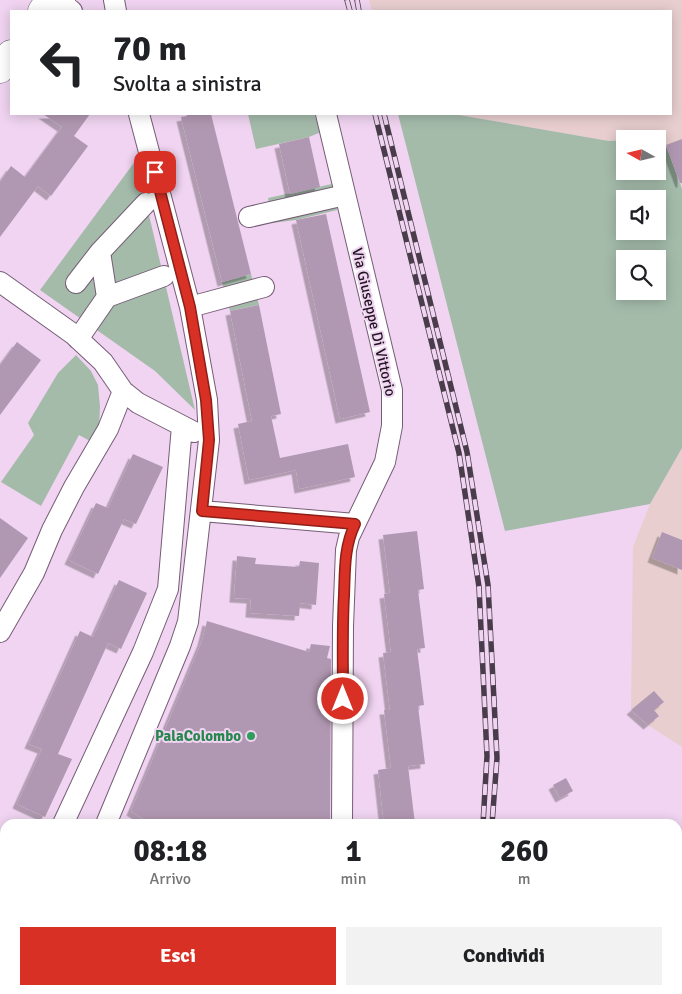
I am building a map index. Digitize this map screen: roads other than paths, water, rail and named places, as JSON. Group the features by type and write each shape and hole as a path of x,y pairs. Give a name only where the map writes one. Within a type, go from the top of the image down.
{"street":[{"path":"0,69 10,55"},
{"path":"108,819 180,646 188,622 209,440 206,400 190,307 139,115"},
{"name":"Via Giuseppe Di Vittorio","path":"326,115 392,390 393,405 392,426 385,462 349,537 346,550 343,626 342,819"},
{"path":"248,218 344,194"},
{"path":"76,283 100,252 146,203"},
{"path":"100,252 107,297"},
{"path":"78,339 107,297 164,276"},
{"path":"0,282 78,339 103,362 123,391 138,403 209,440"},
{"path":"190,307 264,287"},
{"path":"0,632 34,573 52,530 74,487 108,429 123,391"},
{"path":"65,819 143,652 168,589 182,426"},
{"path":"202,511 355,524"}],"railway":[{"path":"347,0 350,10"},
{"path":"357,0 359,10"},
{"path":"375,115 459,453 479,587 487,756 483,819"},
{"path":"384,115 467,452 488,585 497,758 492,819"}],"place":[{"name":"PalaColombo","path":"251,736"}]}
